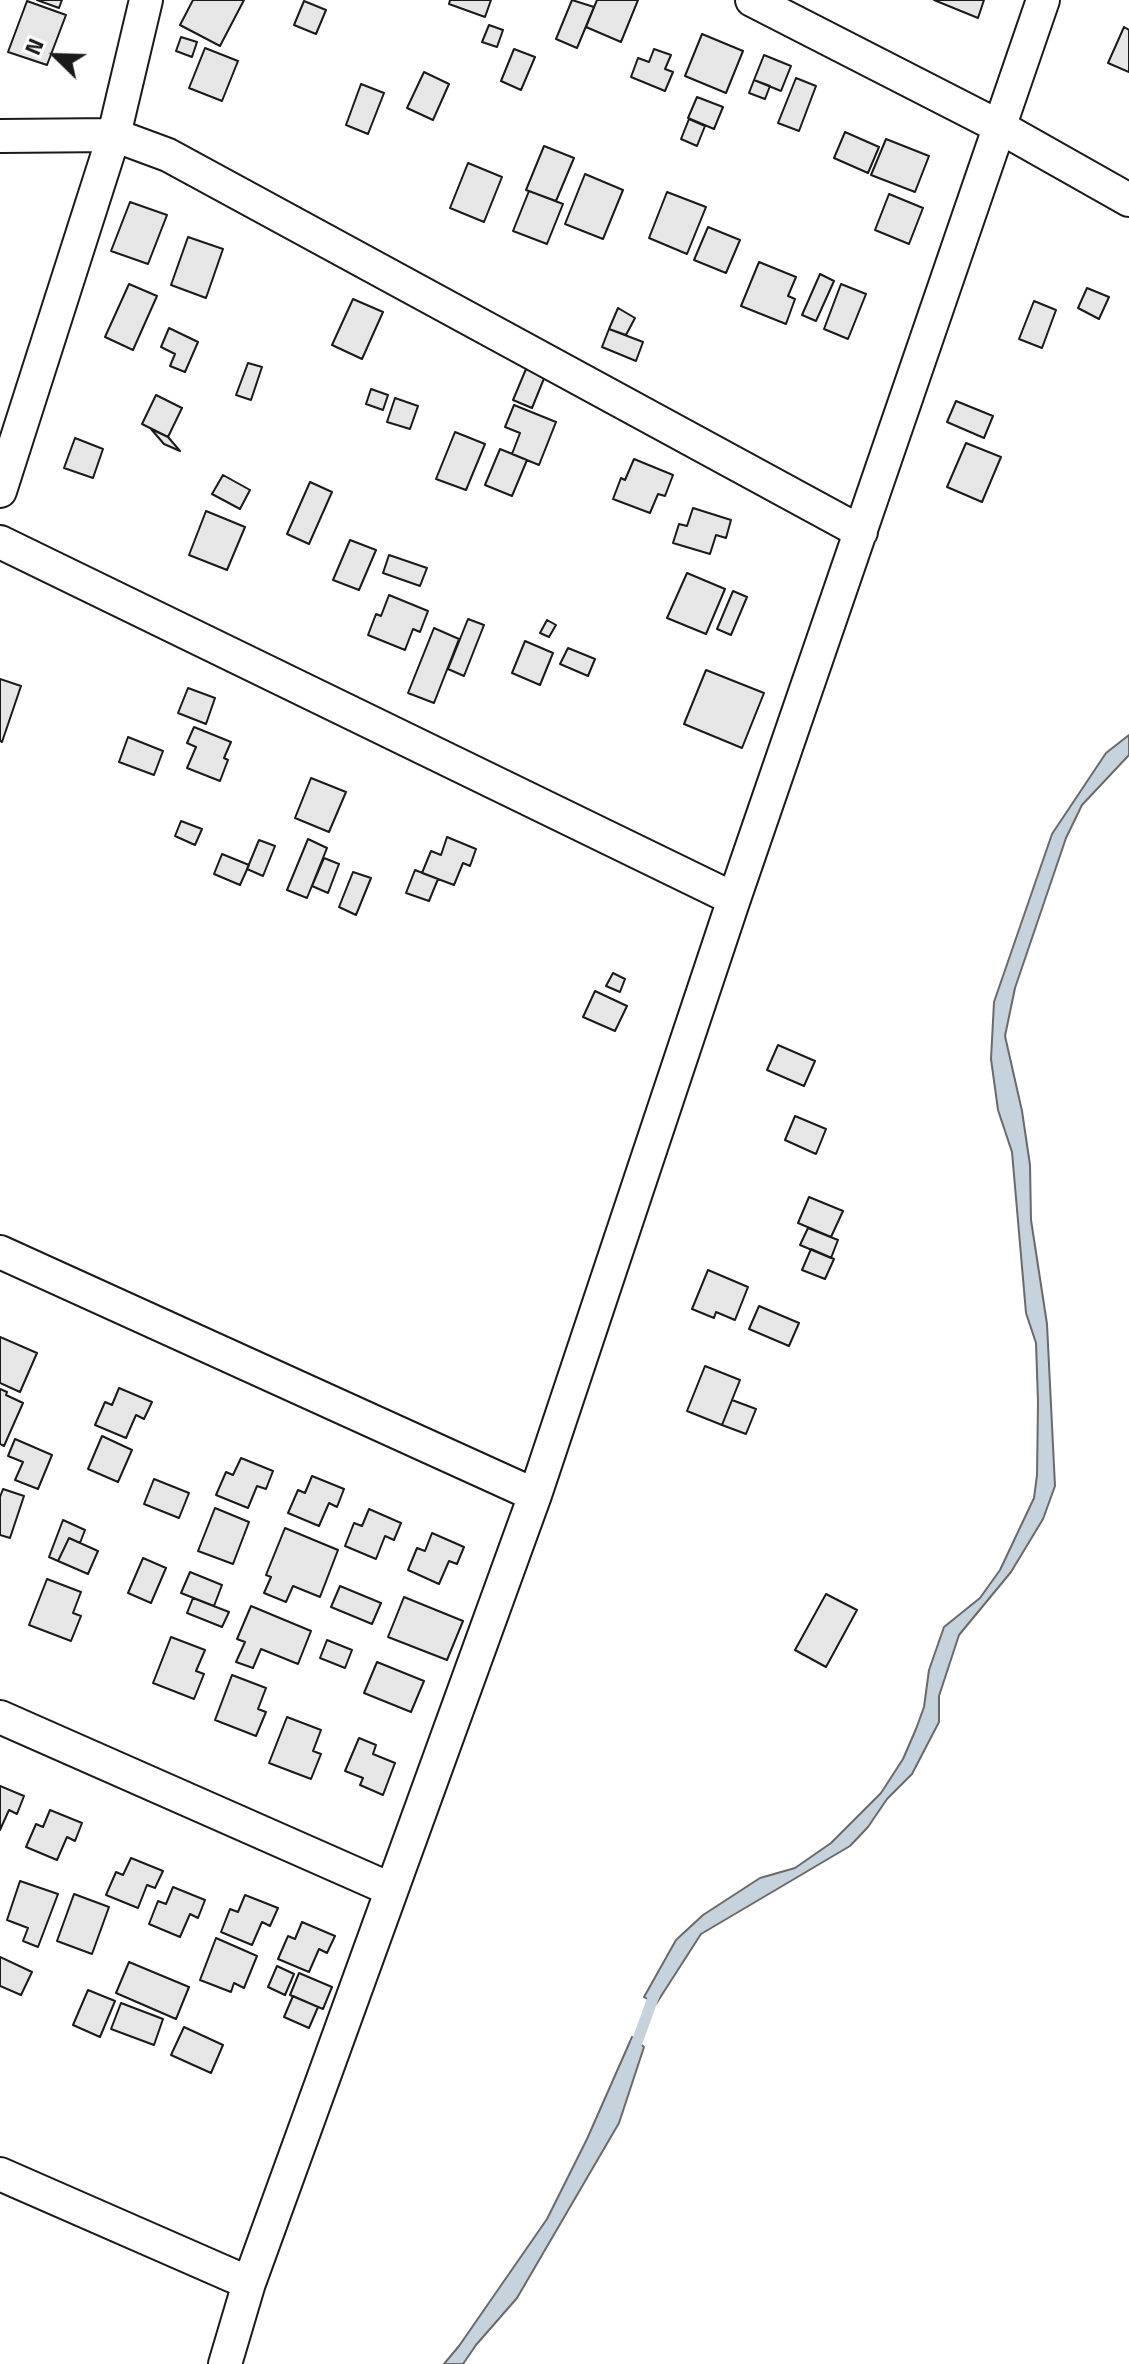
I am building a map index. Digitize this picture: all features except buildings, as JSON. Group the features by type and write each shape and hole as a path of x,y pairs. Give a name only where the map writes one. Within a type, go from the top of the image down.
{"street":[{"path":"0,491 114,135 146,0"},
{"path":"752,0 998,126 1129,200"},
{"path":"225,2364 249,2283 535,1495 734,899 1043,0"},
{"path":"0,136 114,135 168,155 861,532"},
{"path":"0,542 734,899"},
{"path":"0,1252 535,1495"},
{"path":"0,1717 390,1889"},
{"path":"0,2174 249,2283"}],"shaded area":[{"path":"1129,735 1129,755 1082,805 1066,838 1015,988 1005,1036 1022,1111 1030,1165 1031,1220 1047,1324 1055,1486 1043,1519 1011,1572 959,1635 939,1696 939,1722 912,1774 887,1799 850,1846 701,1934 656,2004 644,1997 676,1940 703,1915 760,1878 795,1868 831,1843 881,1793 903,1759 916,1729 924,1707 929,1670 944,1627 980,1598 1000,1570 1034,1498 1038,1402 1036,1343 1026,1313 1012,1152 998,1110 991,1059 994,1002 1052,834 1106,753"},
{"path":"632,2037 644,2047 619,2123 517,2298 463,2364 444,2364 547,2219"}],"waterway":[{"path":"633,2053 656,1990"}]}
